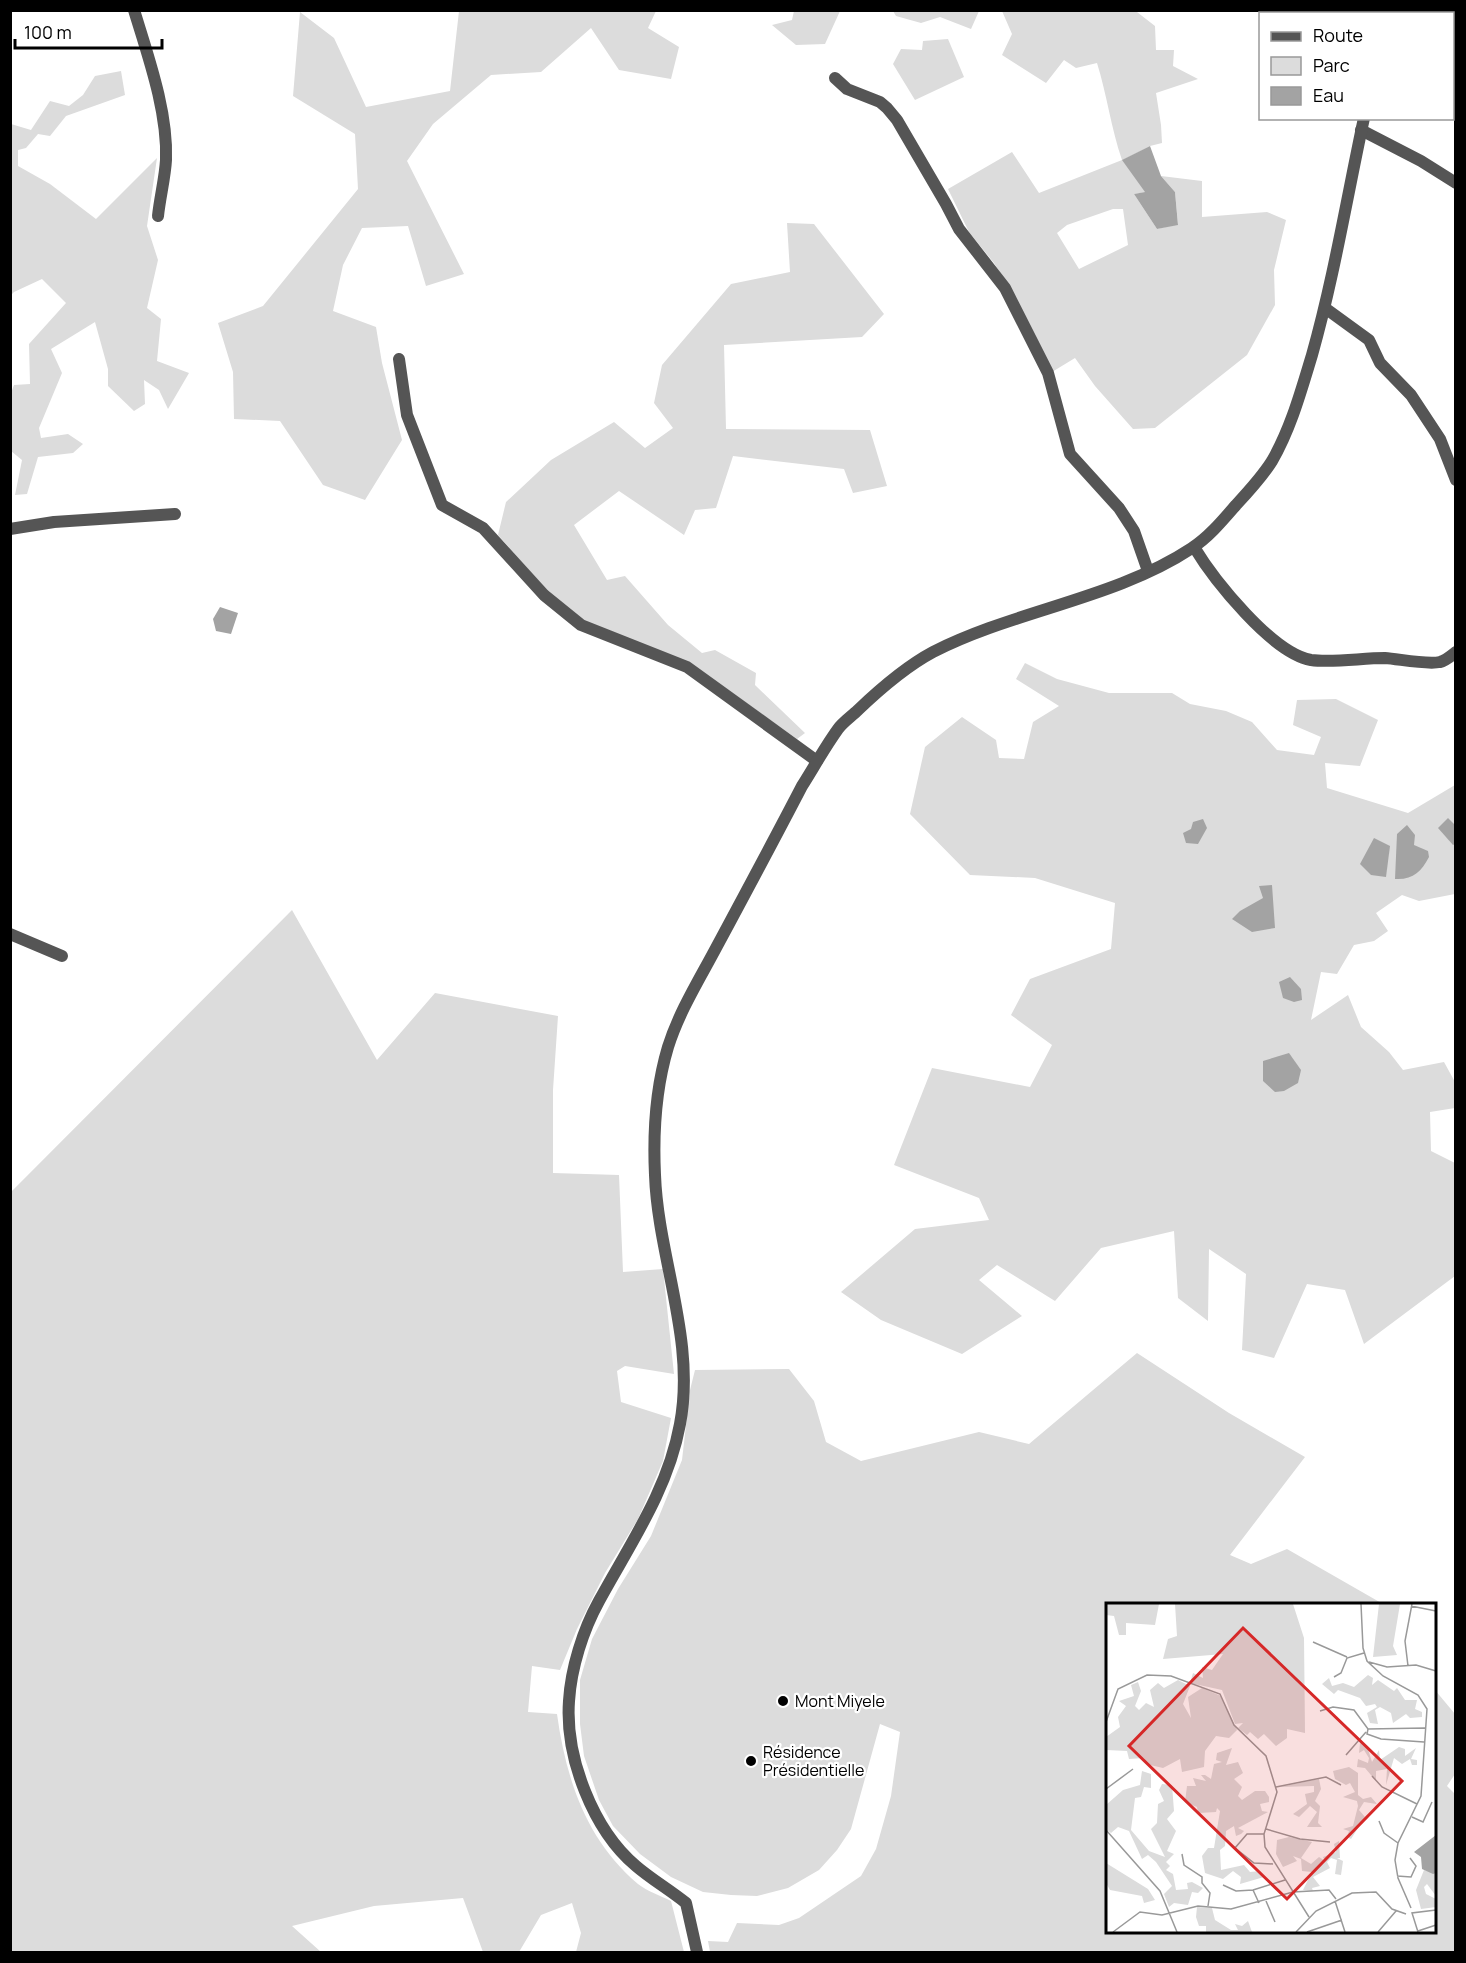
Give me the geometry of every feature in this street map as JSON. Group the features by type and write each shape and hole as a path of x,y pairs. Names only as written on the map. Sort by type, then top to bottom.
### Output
{"street":[{"path":"134,10 157,86 165,142 166,163 158,216"},
{"path":"835,78 847,89 880,102 897,120 952,218 1005,288 1048,373 1070,454 1119,508 1134,531 1148,572"},
{"path":"697,1953 686,1903 636,1866 615,1844 595,1815 579,1775 570,1732 569,1701 575,1667 596,1605 650,1512 681,1423 684,1361 658,1213 655,1175 658,1106 663,1066 679,1018 817,761 840,727 903,670 933,652 976,633 1068,603 1148,572 1194,547 1250,491 1272,461 1298,401 1325,308 1363,124 1455,183"},
{"path":"1325,308 1369,340 1380,363 1411,395 1440,439 1455,480"},
{"path":"399,359 407,415 442,505 483,528 544,594 581,625 687,667 817,761"},
{"path":"10,529 54,522 175,514"},
{"path":"1194,547 1206,568 1246,614 1279,642 1300,656 1313,660 1385,658 1440,662 1455,652"},
{"path":"10,934 62,956"}],"green space":[{"path":"794,10 840,11 825,44 796,45 772,25 792,20"},
{"path":"459,11 656,11 648,28 679,47 671,79 619,70 591,28 541,72 491,75 433,124 407,161 464,274 426,286 408,226 362,228 343,265 333,311 376,327 382,363 402,440 365,500 323,485 280,421 234,419 233,372 218,323 263,306 358,189 355,134 293,96 300,12 334,38 366,107 450,91"},
{"path":"893,11 979,11 971,29 940,17 921,23 896,16"},
{"path":"1002,11 1137,11 1155,26 1156,50 1174,50 1173,66 1198,79 1156,93 1162,143 1150,146 1123,160 1146,192 1134,194 1157,229 1178,224 1175,192 1161,176 1202,181 1202,217 1267,212 1286,220 1274,270 1275,305 1247,355 1155,428 1133,429 1095,386 1075,358 1052,372 1017,299 994,263 969,232 948,189 1012,152 1039,193 1122,160 1097,63 1076,68 1064,60 1046,83 1002,55 1012,34","holes":["1113,209 1123,209 1128,245 1079,269 1057,233 1067,225"]},
{"path":"948,39 964,77 915,100 893,64 901,49 922,50 923,41"},
{"path":"121,71 125,95 66,116 50,136 38,134 26,148 18,150 18,166 50,184 96,219 157,158 147,226 158,260 147,308 161,319 157,361 189,373 168,409 159,390 144,380 145,404 134,411 108,386 108,369 95,322 51,349 62,373 39,428 41,438 68,434 83,444 73,453 38,457 27,494 15,495 22,460 11,451 11,393 14,385 30,384 29,344 66,303 42,279 11,295 11,124 31,130 50,101 69,106 83,95 95,76"},
{"path":"787,223 814,224 884,314 862,337 724,345 726,429 870,430 887,486 853,493 844,469 733,456 716,508 695,510 684,535 619,491 574,525 607,580 625,576 668,625 702,653 715,650 756,673 755,685 805,733 797,739 690,663 585,621 545,588 498,535 506,502 551,460 614,422 645,448 673,428 654,403 662,365 731,284 790,272"},
{"path":"1025,663 1057,679 1109,693 1172,693 1190,704 1226,711 1252,722 1277,750 1314,755 1321,737 1293,725 1297,700 1336,699 1378,720 1360,766 1325,763 1327,788 1408,813 1455,785 1455,894 1419,901 1402,895 1376,913 1388,931 1374,941 1354,945 1337,974 1321,972 1311,1020 1348,995 1361,1027 1389,1052 1403,1070 1444,1062 1455,1082 1455,1108 1430,1112 1431,1151 1455,1163 1455,1276 1364,1344 1345,1290 1307,1284 1274,1358 1242,1350 1246,1274 1209,1249 1208,1321 1178,1298 1174,1231 1101,1248 1055,1301 997,1265 979,1280 1022,1316 962,1354 881,1320 841,1292 915,1229 989,1220 979,1198 894,1165 932,1068 1030,1087 1052,1045 1011,1015 1030,979 1111,949 1115,903 1035,878 970,875 910,814 925,747 962,717 996,740 999,758 1024,759 1033,722 1059,706 1016,679"},
{"path":"292,910 377,1060 435,993 558,1016 553,1090 553,1173 619,1175 623,1272 663,1269 674,1374 625,1366 617,1371 621,1402 671,1418 663,1461 638,1519 605,1573 577,1629 560,1670 532,1666 528,1712 557,1714 573,1785 592,1828 620,1867 638,1884 671,1901 684,1952 576,1952 581,1933 572,1903 541,1915 519,1952 483,1952 463,1898 374,1906 292,1926 321,1952 11,1952 11,1192"},
{"path":"1137,1353 1229,1413 1305,1457 1230,1555 1251,1564 1287,1549 1381,1603 1106,1603 1106,1933 1436,1933 1436,1691 1455,1714 1455,1774 1447,1786 1456,1795 1455,1952 710,1952 708,1941 728,1942 737,1923 779,1925 799,1918 861,1876 876,1849 891,1796 900,1732 880,1724 851,1829 837,1850 819,1870 788,1888 757,1896 703,1892 671,1877 640,1854 613,1826 599,1800 584,1756 580,1724 580,1680 592,1639 618,1589 651,1536 682,1460 690,1390 695,1370 789,1369 814,1401 826,1442 861,1461 979,1432 1029,1444"}],"water":[{"path":"1150,146 1161,176 1175,192 1178,225 1157,229 1134,194 1145,192 1122,160"},
{"path":"220,607 238,613 231,634 216,631 213,619"},
{"path":"1448,818 1455,825 1455,844 1453,845 1438,828"},
{"path":"1203,819 1207,828 1198,844 1186,843 1183,833 1191,829 1193,822"},
{"path":"1407,825 1415,835 1414,845 1428,851 1429,857 1416,874 1407,878 1395,879 1397,834"},
{"path":"1374,838 1390,846 1386,877 1371,875 1360,864"},
{"path":"1272,885 1275,928 1252,932 1232,919 1240,911 1263,898 1259,886"},
{"path":"1290,977 1301,989 1302,1000 1294,1002 1283,998 1279,982"},
{"path":"1289,1053 1301,1070 1298,1083 1284,1091 1275,1092 1263,1081 1263,1061"}],"place":[{"name":"Mont Miyele","path":"783,1701"},
{"name":"Résidence Présidentielle","path":"751,1761"}]}
